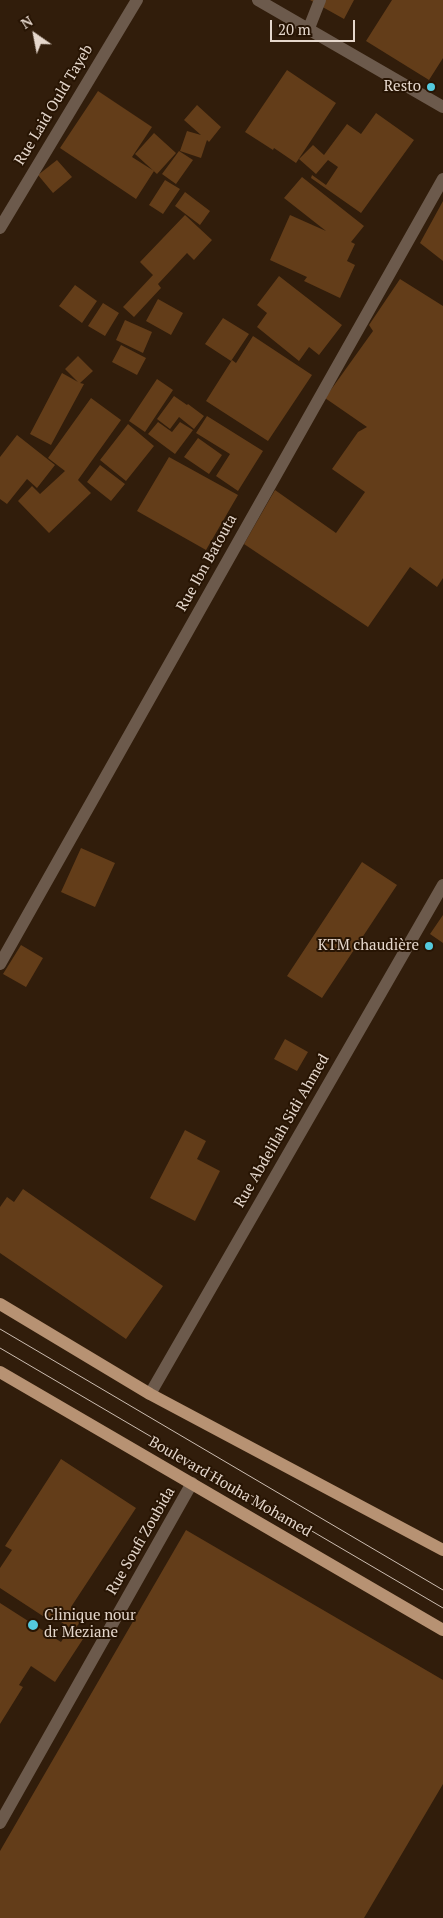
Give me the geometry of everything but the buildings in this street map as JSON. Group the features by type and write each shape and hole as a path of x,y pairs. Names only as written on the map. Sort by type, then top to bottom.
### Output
{"main road":[{"path":"0,1304 150,1394 442,1547"},
{"name":"Boulevard Houha Mohamed","path":"0,1372 443,1630"}],"street":[{"name":"Rue Laid Ould Tayeb","path":"0,228 137,0"},
{"path":"258,0 443,107"},
{"path":"309,28 320,0"},
{"name":"Rue Ibn Batouta","path":"0,964 443,179"},
{"name":"Rue Abdelilah Sidi Ahmed","path":"150,1394 443,885"},
{"name":"Rue Soufi Zoubida","path":"0,1823 192,1484"}],"tram line":[{"path":"0,1329 443,1590"},
{"path":"0,1348 443,1608"}],"place":[{"name":"Resto","path":"431,87"},
{"name":"KTM chaudière","path":"429,946"},
{"name":"Clinique nour dr Meziane","path":"33,1625"}]}
